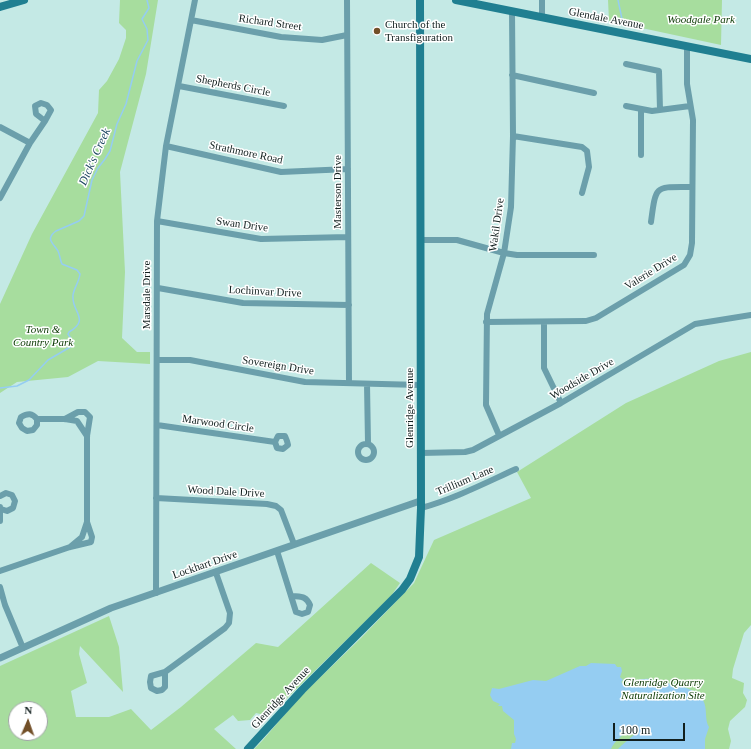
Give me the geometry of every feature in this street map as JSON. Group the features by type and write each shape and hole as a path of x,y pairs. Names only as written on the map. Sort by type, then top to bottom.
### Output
{"main road":[{"path":"0,8 24,0"},
{"name":"Glenridge Avenue","path":"248,749 302,690 402,590 410,578 419,557 421,453 420,0"},
{"name":"Glendale Avenue","path":"456,0 482,3 512,12 751,59"}],"street":[{"name":"Marsdale Drive","path":"156,593 157,221 166,146 179,86 194,0"},
{"name":"Masterson Drive","path":"347,0 349,384"},
{"path":"542,0 542,18"},
{"name":"Wakil Drive","path":"499,435 486,405 486,322 504,253 511,207 513,136 512,12"},
{"name":"Richard Street","path":"191,20 281,37 322,40 347,35"},
{"name":"Valerie Drive","path":"486,322 586,321 596,318 684,264 690,255 692,243 693,120 687,84 687,46"},
{"path":"626,64 659,72 660,110"},
{"path":"512,75 594,93"},
{"name":"Shepherds Circle","path":"179,86 284,106"},
{"path":"626,106 641,109 660,110 690,106"},
{"path":"641,109 641,155"},
{"path":"0,198 30,143 45,121"},
{"path":"0,127 30,143"},
{"path":"513,136 582,147 587,151 589,167 582,193"},
{"name":"Strathmore Road","path":"166,146 282,172 348,169"},
{"path":"651,222 654,200 657,191 664,187 692,187"},
{"name":"Swan Drive","path":"157,221 261,239 348,237"},
{"path":"420,240 458,240 504,253 517,255 594,255"},
{"name":"Lochinvar Drive","path":"158,288 243,303 349,304"},
{"name":"Woodside Drive","path":"421,453 465,452 472,450 561,403 695,324 751,315"},
{"path":"544,322 544,368 561,403"},
{"name":"Sovereign Drive","path":"157,360 190,360 305,382 420,385"},
{"path":"367,384 368,443"},
{"path":"0,571 70,547 91,542 92,537 87,522 87,436 90,417 88,413 78,412 65,419"},
{"path":"37,419 65,419 77,421 87,436"},
{"name":"Marwood Circle","path":"157,425 275,442"},
{"name":"Trillium Lane","path":"420,505 435,504 516,469"},
{"path":"0,496 6,493 12,495 16,501 13,508 7,511 0,508 0,521"},
{"name":"Wood Dale Drive","path":"156,498 267,504 276,506 280,510 294,544"},
{"name":"Lockhart Drive","path":"0,658 111,608 216,573 294,544 420,505"},
{"path":"70,547 82,537 87,522"},
{"path":"277,551 292,596"},
{"path":"165,672 225,628 229,623 230,613 216,573"},
{"path":"0,587 5,605 23,648"}],"green space":[{"name":"Town & Country Park","path":"120,0 158,0 146,74 120,172 125,272 122,338 137,352 150,352 150,364 98,361 68,377 17,382 0,393 0,304 32,234 98,113 99,90 107,81 119,59 126,38 126,30 119,23"},
{"name":"Woodgale Park","path":"608,0 722,0 721,45 609,21"},
{"name":"Glenridge Quarry Naturalization Site","path":"751,352 751,625 744,633 733,669 732,678 744,683 743,693 747,700 745,707 730,721 728,729 731,741 729,749 254,749 299,698 361,638 414,583 434,540 531,498 517,472 626,403 719,361"},
{"path":"371,563 400,583 391,596 269,716 256,713 250,720 238,721 233,715 214,729 236,749 0,749 0,666 109,616 119,647 123,692 80,646 79,654 87,683 71,691 76,717 109,717 131,709 151,730 181,707 256,643 278,647"}],"water":[{"path":"591,663 615,664 617,667 621,667 622,671 620,677 623,680 621,682 625,685 640,680 650,679 683,687 695,692 703,700 709,727 705,739 705,749 618,749 634,735 634,731 629,728 625,730 611,749 511,749 512,743 515,743 516,739 514,734 514,720 503,711 502,706 498,706 500,704 493,701 490,695 492,688 499,689 533,680 546,681 580,666 586,666"}],"waterway":[{"name":"Dick's Creek","path":"0,388 17,386 29,380 48,360 72,346 73,342 68,334 79,323 73,301 73,295 80,274 77,270 62,264 58,251 50,239 56,231 79,221 84,216 92,180 98,168 110,151 117,124 126,104 137,61 148,40 147,29 142,19 149,8 147,0"},
{"path":"618,0 622,19"}],"place":[{"name":"Church of the Transfiguration","path":"377,31"}]}
